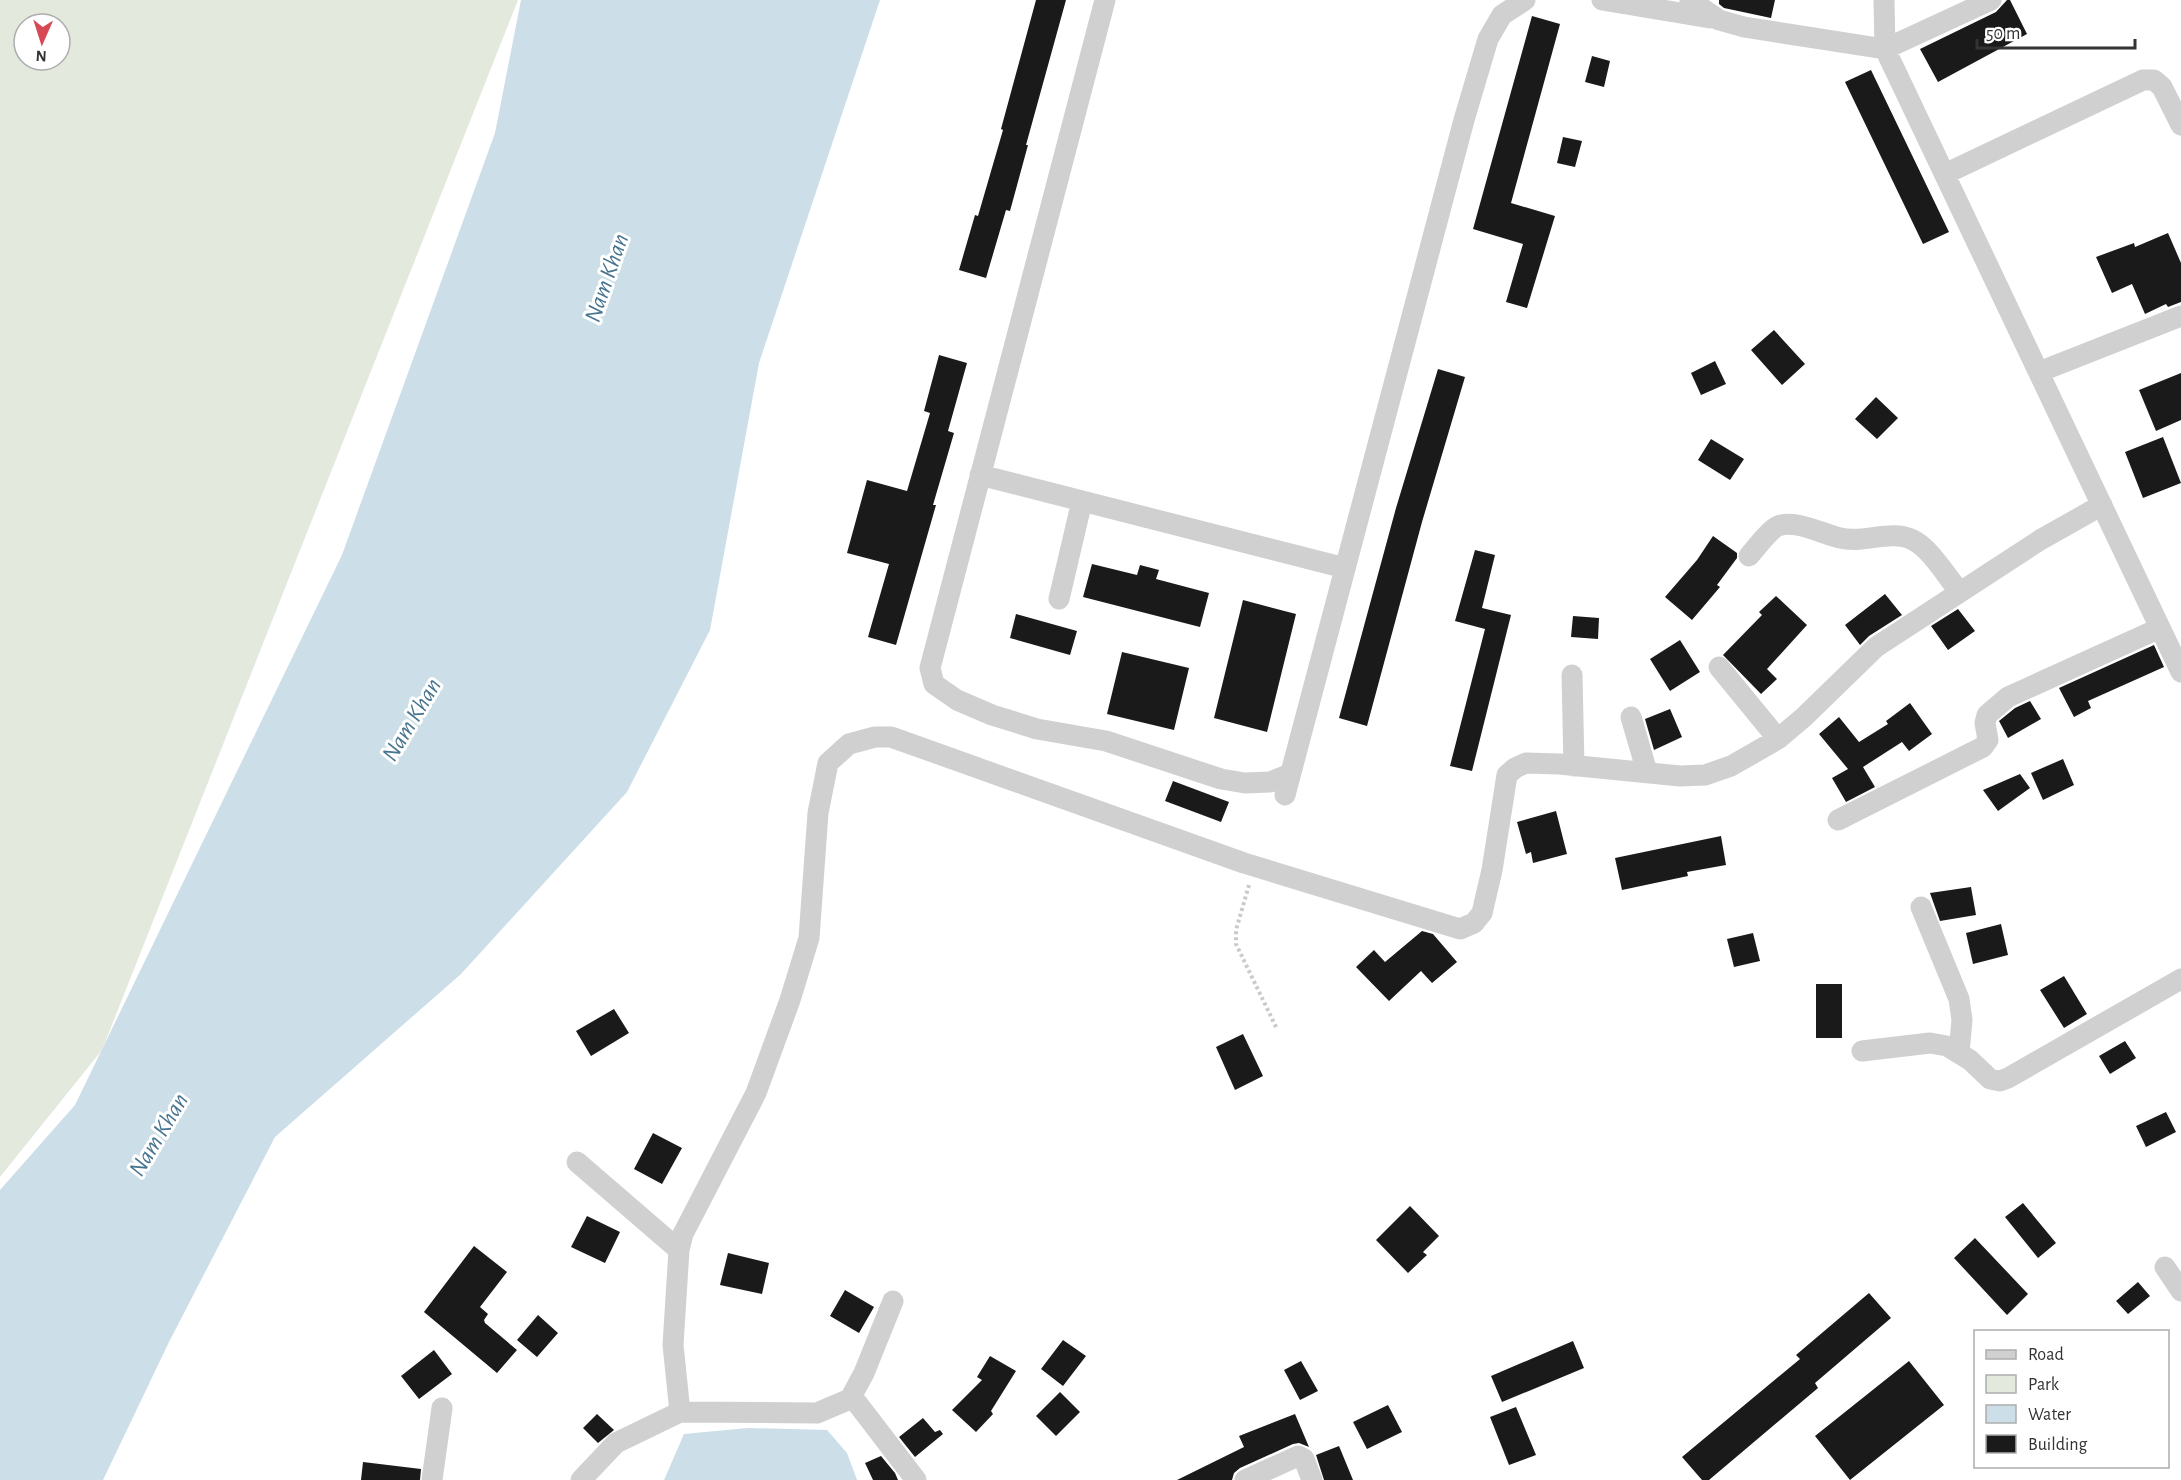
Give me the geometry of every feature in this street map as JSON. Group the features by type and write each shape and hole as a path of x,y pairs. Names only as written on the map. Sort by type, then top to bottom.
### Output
{"street":[{"path":"1105,0 930,668 934,684 957,700 992,715 1037,729 1106,741 1221,779 1245,783 1270,782 1290,774"},
{"path":"1284,795 1464,120 1488,39 1502,15 1525,0"},
{"path":"1602,0 1719,20 1744,27 1885,49 1991,0"},
{"path":"1690,0 1719,20"},
{"path":"1884,0 1885,49 2181,672"},
{"path":"1945,174 2143,80 2154,80 2162,87 2181,125"},
{"path":"2039,372 2181,316"},
{"path":"980,475 1345,568"},
{"path":"1059,600 1082,501"},
{"path":"680,1412 673,1345 679,1250 683,1234 756,1093 790,1000 808,938 818,813 828,763 849,744 875,736 891,737 1254,867 1460,929 1474,923 1482,913 1492,870 1507,775 1515,768 1526,763 1680,776 1705,775 1731,766 1778,739 1876,647 2040,540 2102,505"},
{"path":"1749,556 1776,526 1788,524 1853,540 1900,536 1914,540 1927,551 1959,591"},
{"path":"1838,820 1983,747 1988,740 1986,715 2008,698 2160,628"},
{"path":"1719,667 1778,739"},
{"path":"1572,675 1574,766"},
{"path":"1631,717 1647,772"},
{"path":"1921,907 1959,999 1962,1020 1959,1053"},
{"path":"1862,1051 1930,1043 1947,1046 1990,1079 2000,1081 2181,979"},
{"path":"577,1162 679,1250"},
{"path":"2165,1267 2181,1291"},
{"path":"581,1480 616,1443 680,1412 817,1413 850,1399 864,1373 892,1301"},
{"path":"850,1399 858,1403 916,1480"},
{"path":"432,1480 442,1408"},
{"path":"1245,1480 1298,1456 1304,1459 1312,1480"}],"path":[{"path":"1254,867 1236,930 1236,945 1277,1029"}],"green space":[{"path":"0,0 518,0 102,1050 0,1177"}],"water":[{"name":"Nam Khan","path":"521,0 880,0 759,363 710,630 627,792 461,974 275,1137 169,1342 103,1480 0,1480 0,1190 75,1105 342,555 495,133"},
{"path":"748,1428 827,1430 847,1453 857,1480 664,1480 684,1434"}],"building":[{"path":"1036,0 1066,0 1010,211 1006,210 986,278 959,270 975,215 978,216 1003,130 1001,129"},
{"path":"1719,0 1775,0 1771,18 1724,8 1719,4"},
{"path":"2007,0 2010,0 2027,34 1938,82 1920,49 1996,12"},
{"path":"1532,16 1560,24 1511,203 1555,216 1527,308 1506,302 1523,244 1473,229"},
{"path":"1592,56 1610,61 1604,87 1585,82"},
{"path":"1871,70 1949,232 1923,244 1845,82"},
{"path":"1563,137 1582,141 1575,167 1557,163"},
{"path":"2168,233 2181,263 2181,302 2168,307 2166,304 2145,314 2132,284 2112,293 2096,257 2134,243 2135,247"},
{"path":"1774,330 1805,364 1782,385 1751,350"},
{"path":"939,355 967,363 948,431 954,433 933,505 936,505 896,645 868,637 889,564 847,553 867,480 907,491 930,413 924,411"},
{"path":"1715,361 1726,384 1701,395 1691,373"},
{"path":"1438,369 1465,377 1422,522 1367,726 1339,718 1396,508"},
{"path":"2181,373 2181,420 2156,431 2139,390"},
{"path":"1876,397 1898,418 1877,439 1855,419"},
{"path":"2163,437 2181,483 2143,498 2125,452"},
{"path":"1711,439 1744,459 1730,480 1698,460"},
{"path":"1713,536 1737,553 1737,558 1717,585 1720,587 1692,620 1665,597 1697,560"},
{"path":"1475,550 1495,555 1482,608 1511,615 1472,771 1450,766 1485,629 1455,621"},
{"path":"1092,564 1137,575 1140,565 1159,570 1156,579 1209,593 1200,627 1083,597"},
{"path":"1885,594 1902,615 1869,636 1860,645 1845,625"},
{"path":"1776,596 1807,625 1767,669 1777,679 1761,694 1723,655 1762,615 1759,612"},
{"path":"1243,600 1296,614 1267,732 1214,718"},
{"path":"1958,609 1975,631 1948,650 1931,626"},
{"path":"1016,614 1077,631 1070,655 1010,638"},
{"path":"1573,616 1599,618 1598,639 1571,637"},
{"path":"1680,640 1700,672 1670,691 1650,659"},
{"path":"2154,645 2164,667 2088,701 2091,708 2074,717 2059,688"},
{"path":"1122,652 1189,668 1174,730 1107,714"},
{"path":"2030,701 2041,719 2008,738 1999,721 2015,708"},
{"path":"1910,703 1932,734 1909,751 1902,742 1863,767 1875,787 1846,802 1832,778 1848,769 1819,734 1839,717 1859,742 1888,724 1886,721"},
{"path":"1670,709 1682,737 1654,750 1645,719"},
{"path":"2063,759 2074,785 2043,800 2031,773"},
{"path":"2020,774 2030,788 1998,811 1983,790"},
{"path":"1173,781 1229,802 1221,822 1165,801"},
{"path":"1556,811 1567,854 1533,863 1531,852 1526,854 1517,822"},
{"path":"1721,836 1726,865 1687,872 1688,876 1622,890 1615,858"},
{"path":"1971,887 1976,915 1940,921 1930,893"},
{"path":"2001,924 2008,955 1973,964 1966,933"},
{"path":"1422,931 1433,934 1457,962 1432,983 1421,971 1389,1001 1356,967 1374,950 1385,962"},
{"path":"1753,933 1760,961 1734,967 1727,939"},
{"path":"2064,976 2087,1014 2064,1028 2040,990"},
{"path":"1816,984 1842,984 1842,1038 1816,1038"},
{"path":"614,1009 629,1033 591,1056 576,1031"},
{"path":"1243,1034 1263,1076 1235,1090 1216,1047"},
{"path":"2125,1041 2136,1058 2110,1074 2099,1056"},
{"path":"2166,1112 2176,1132 2146,1147 2136,1126"},
{"path":"653,1133 682,1148 662,1184 634,1169"},
{"path":"2023,1203 2056,1243 2038,1258 2005,1217"},
{"path":"1410,1206 1439,1236 1423,1252 1427,1255 1408,1273 1376,1240"},
{"path":"587,1216 620,1232 605,1263 571,1247"},
{"path":"1975,1238 2028,1294 2007,1315 1954,1258"},
{"path":"474,1246 507,1272 480,1307 488,1314 484,1320 485,1323 517,1350 497,1373 424,1312"},
{"path":"728,1253 769,1263 762,1294 720,1285"},
{"path":"2138,1282 2150,1296 2128,1314 2116,1301"},
{"path":"845,1290 874,1307 859,1333 830,1316"},
{"path":"1869,1293 1891,1318 1815,1383 1818,1388 1709,1480 1702,1480 1682,1457 1800,1359 1796,1355"},
{"path":"538,1315 558,1333 537,1357 517,1340"},
{"path":"1063,1340 1086,1356 1063,1386 1041,1369"},
{"path":"1573,1341 1584,1368 1502,1402 1491,1376"},
{"path":"434,1350 452,1374 419,1399 401,1376"},
{"path":"990,1356 1016,1371 991,1411 993,1414 976,1432 952,1410 982,1380 977,1377"},
{"path":"1301,1361 1318,1391 1300,1400 1284,1370"},
{"path":"1909,1361 1944,1405 1850,1480 1815,1436"},
{"path":"1060,1392 1080,1412 1056,1436 1036,1416"},
{"path":"1388,1405 1402,1432 1367,1449 1353,1422"},
{"path":"1516,1407 1536,1455 1509,1465 1490,1417"},
{"path":"597,1414 614,1430 598,1443 583,1428"},
{"path":"1295,1414 1309,1447 1299,1443 1293,1444 1240,1468 1234,1473 1232,1480 1177,1480 1244,1447 1239,1436"},
{"path":"923,1418 935,1432 940,1430 943,1434 915,1457 899,1437"},
{"path":"1339,1446 1353,1480 1324,1480 1316,1455"},
{"path":"881,1456 898,1480 873,1480 865,1463"},
{"path":"363,1462 421,1469 420,1480 361,1480"}]}
